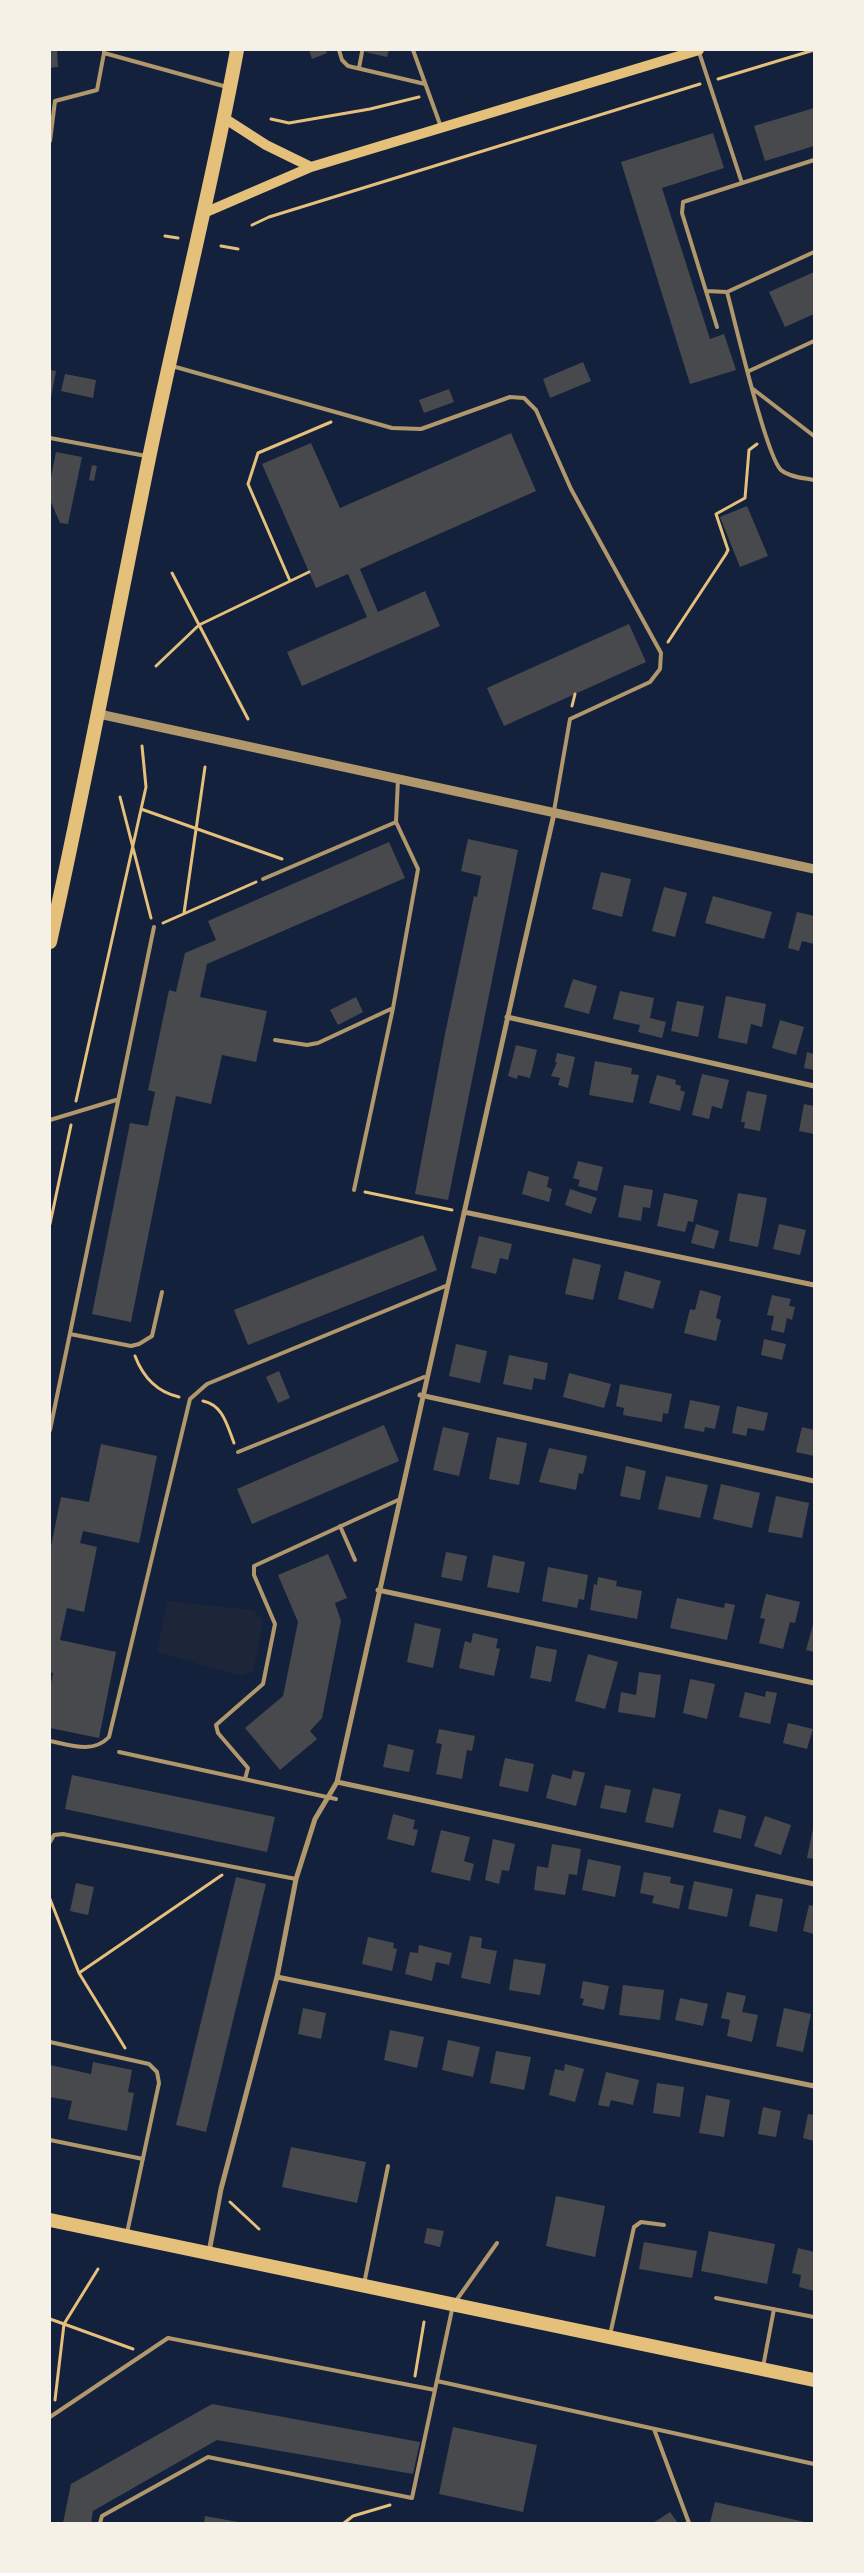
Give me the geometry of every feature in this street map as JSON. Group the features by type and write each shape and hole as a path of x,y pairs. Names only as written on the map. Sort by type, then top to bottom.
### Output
{"highway":[{"path":"50,942 99,714 149,456 204,213 237,50"},
{"path":"50,2220 814,2380"}],"main road":[{"path":"204,213 311,167 699,50"},
{"path":"224,118 266,145 311,167"}],"street":[{"path":"99,714 814,869"},
{"path":"209,2252 221,2190 277,1977 296,1879 314,1819 338,1782 424,1377 448,1285 554,814"},
{"path":"507,1017 814,1086"},
{"path":"464,1212 814,1285"},
{"path":"420,1395 814,1481"},
{"path":"378,1590 814,1683"},
{"path":"338,1782 814,1884"},
{"path":"277,1977 814,2086"}],"lane":[{"path":"339,50 342,60 348,66 425,84"},
{"path":"413,50 441,127"},
{"path":"699,50 742,183"},
{"path":"50,141 52,100 97,90 104,51 230,88"},
{"path":"359,68 362,52"},
{"path":"717,327 682,213 683,202 814,160"},
{"path":"706,290 727,292 814,252"},
{"path":"727,292 766,438 776,463 781,470 814,480"},
{"path":"749,371 814,341"},
{"path":"169,366 213,376 392,428 421,429 510,397 524,398 536,410 571,489 661,653 660,669 650,682 570,719 554,814"},
{"path":"753,388 814,436"},
{"path":"50,438 149,456"},
{"path":"354,1190 393,1008 418,869 396,822 398,779"},
{"path":"263,879 396,822"},
{"path":"50,1430 116,1100 154,927"},
{"path":"275,1040 306,1045 318,1043 393,1008"},
{"path":"50,1120 116,1100"},
{"path":"50,1741 92,1747 102,1744 109,1737 190,1399 207,1384 448,1285"},
{"path":"70,1334 131,1346 139,1344 152,1336 162,1292"},
{"path":"238,1452 424,1377"},
{"path":"245,1779 248,1768 218,1733 216,1724 263,1684 275,1624 253,1570 257,1564 398,1500"},
{"path":"340,1526 355,1560"},
{"path":"119,1752 336,1799"},
{"path":"50,1842 54,1835 63,1834 296,1879"},
{"path":"50,2042 149,2064 157,2072 159,2083 127,2236"},
{"path":"50,2140 143,2159"},
{"path":"363,2286 388,2166"},
{"path":"610,2337 634,2227 641,2222 664,2225"},
{"path":"100,2523 102,2516 208,2457 412,2498 453,2305 497,2244"},
{"path":"716,2298 814,2317"},
{"path":"763,2369 774,2309"},
{"path":"51,2416 168,2338 435,2390"},
{"path":"437,2381 814,2464"},
{"path":"654,2429 689,2523"}],"path":[{"path":"252,225 269,217 814,50"},
{"path":"271,119 289,123 370,109 429,95"},
{"path":"165,236 178,238"},
{"path":"221,246 238,249"},
{"path":"290,581 248,484 258,453 345,415"},
{"path":"661,653 728,550 716,514 745,498 749,450 766,438"},
{"path":"156,666 198,624 309,572"},
{"path":"172,573 248,719"},
{"path":"50,1224 146,787 142,746"},
{"path":"184,914 205,767"},
{"path":"120,797 154,927 263,879"},
{"path":"141,809 297,864"},
{"path":"374,1194 454,1211"},
{"path":"79,1973 235,1867"},
{"path":"50,1899 79,1973 132,2061"},
{"path":"221,2190 235,2209 259,2229"},
{"path":"51,2416 64,2324 98,2269"},
{"path":"50,2319 146,2353"},
{"path":"414,2386 424,2322"},
{"path":"344,2523 353,2516 412,2498"}],"shaded area":[{"path":"167,1601 253,1610 263,1621 253,1672 240,1676 157,1652"}],"building":[{"path":"50,50 57,50 58,67 50,68"},
{"path":"309,50 326,50 327,53 312,59"},
{"path":"357,50 389,50 387,57"},
{"path":"814,108 814,146 765,161 754,126"},
{"path":"713,133 724,168 662,188 710,339 724,334 736,370 690,384 621,162"},
{"path":"814,272 814,314 785,327 769,292"},
{"path":"583,362 591,381 550,398 543,379"},
{"path":"50,370 56,371 51,397 50,397"},
{"path":"65,374 96,380 93,398 61,391"},
{"path":"449,389 454,402 424,413 419,400"},
{"path":"511,433 536,491 360,569 378,612 425,591 440,626 302,686 287,652 367,617 348,574 316,588 262,464 311,443 340,508"},
{"path":"56,452 82,457 68,524 60,523 50,500 50,482"},
{"path":"92,465 97,466 94,481 89,480"},
{"path":"747,506 768,556 740,567 720,517"},
{"path":"629,624 646,662 504,726 487,688"},
{"path":"468,839 518,850 448,1200 415,1194 445,1034 474,896 477,897 481,876 461,871"},
{"path":"389,842 405,878 207,964 200,997 267,1011 256,1062 222,1055 211,1104 176,1096 131,1322 92,1314 130,1123 148,1126 155,1092 148,1090 169,990 176,992 185,953 216,940 208,921"},
{"path":"601,872 631,879 622,917 592,909"},
{"path":"664,887 687,893 675,937 652,931"},
{"path":"713,896 772,912 764,939 705,923"},
{"path":"797,912 814,916 814,944 802,941 799,951 788,948"},
{"path":"573,979 597,986 589,1014 564,1007"},
{"path":"620,991 654,998 650,1018 666,1022 662,1038 638,1032 640,1025 613,1019"},
{"path":"726,996 766,1004 762,1027 751,1024 747,1044 718,1038"},
{"path":"356,997 363,1012 338,1025 330,1010"},
{"path":"677,1001 704,1006 698,1037 671,1031"},
{"path":"780,1020 804,1027 796,1055 772,1048"},
{"path":"516,1045 537,1050 530,1078 518,1075 517,1079 508,1076"},
{"path":"807,1052 814,1054 814,1070 804,1068"},
{"path":"557,1053 575,1057 568,1088 558,1085 560,1078 551,1076 557,1062 555,1062"},
{"path":"595,1061 632,1068 631,1074 639,1075 633,1103 589,1095"},
{"path":"702,1074 729,1080 722,1109 712,1106 709,1119 692,1115"},
{"path":"657,1075 676,1080 675,1084 681,1086 680,1090 685,1092 680,1111 649,1103"},
{"path":"747,1091 767,1095 760,1131 744,1128 745,1122 741,1122"},
{"path":"804,1104 814,1106 814,1134 799,1131"},
{"path":"578,1161 603,1167 597,1191 578,1186 580,1180 573,1178"},
{"path":"528,1171 549,1177 547,1187 552,1189 549,1202 522,1194"},
{"path":"624,1185 653,1190 650,1208 643,1207 641,1221 618,1217"},
{"path":"570,1189 597,1198 591,1214 565,1205"},
{"path":"664,1193 698,1200 693,1222 688,1221 685,1232 657,1226"},
{"path":"738,1193 767,1198 758,1247 729,1241"},
{"path":"696,1224 719,1231 714,1249 691,1243"},
{"path":"779,1224 806,1230 800,1255 773,1249"},
{"path":"423,1235 437,1270 248,1345 234,1310"},
{"path":"479,1236 512,1244 508,1260 500,1258 496,1274 471,1268"},
{"path":"573,1258 601,1265 593,1300 565,1294"},
{"path":"625,1271 661,1281 653,1309 618,1299"},
{"path":"700,1290 721,1296 716,1318 721,1320 716,1341 684,1333 690,1309 695,1310"},
{"path":"772,1295 791,1299 789,1306 795,1307 792,1320 787,1318 784,1333 771,1330 774,1316 767,1315"},
{"path":"764,1339 786,1344 782,1360 761,1355"},
{"path":"456,1344 487,1351 480,1383 449,1376"},
{"path":"509,1355 548,1363 545,1380 534,1378 532,1390 503,1384"},
{"path":"279,1371 290,1398 278,1403 266,1377"},
{"path":"569,1373 611,1384 604,1408 563,1397"},
{"path":"620,1384 672,1394 668,1414 663,1413 662,1422 623,1415 624,1408 616,1406"},
{"path":"690,1400 720,1406 715,1429 705,1427 704,1432 684,1428"},
{"path":"737,1406 768,1413 764,1431 748,1428 746,1436 732,1433"},
{"path":"384,1425 399,1461 252,1524 237,1489"},
{"path":"443,1427 469,1433 459,1476 433,1470"},
{"path":"802,1427 814,1430 814,1456 796,1452"},
{"path":"497,1437 527,1443 519,1485 489,1479"},
{"path":"101,1444 157,1456 139,1543 83,1531 80,1543 97,1547 84,1612 67,1608 60,1640 116,1652 99,1738 50,1728 50,1688 53,1673 50,1672 50,1551 61,1497 89,1502"},
{"path":"549,1448 587,1456 583,1474 579,1473 576,1490 539,1482"},
{"path":"626,1466 646,1471 640,1500 620,1496"},
{"path":"666,1476 708,1485 700,1518 658,1509"},
{"path":"721,1484 760,1493 752,1528 713,1519"},
{"path":"776,1496 809,1503 802,1538 768,1532"},
{"path":"446,1552 467,1556 462,1581 441,1577"},
{"path":"328,1554 347,1598 335,1603 341,1621 322,1718 310,1731 317,1739 280,1770 245,1728 283,1696 298,1622 278,1575"},
{"path":"493,1555 525,1562 519,1593 487,1587"},
{"path":"548,1567 588,1575 584,1600 579,1599 577,1608 542,1601"},
{"path":"598,1577 617,1581 616,1586 642,1591 637,1619 590,1610 594,1584 597,1585"},
{"path":"766,1594 800,1602 795,1623 790,1622 783,1649 759,1643 765,1619 760,1618"},
{"path":"677,1598 724,1608 725,1603 735,1605 727,1640 670,1628"},
{"path":"814,1621 814,1652 806,1650"},
{"path":"415,1623 441,1629 433,1668 407,1662"},
{"path":"473,1633 498,1639 496,1648 500,1649 494,1676 459,1668 465,1641 471,1643"},
{"path":"536,1646 557,1650 551,1682 530,1678"},
{"path":"588,1654 618,1662 605,1709 575,1701"},
{"path":"639,1672 661,1675 655,1718 618,1712 621,1692 636,1695"},
{"path":"690,1679 715,1684 707,1719 683,1713"},
{"path":"766,1691 777,1693 770,1724 739,1717 745,1692 765,1697"},
{"path":"788,1723 813,1729 807,1749 783,1743"},
{"path":"439,1729 475,1736 472,1751 467,1750 462,1779 436,1774 442,1744 436,1743"},
{"path":"388,1744 414,1750 409,1772 383,1767"},
{"path":"505,1758 534,1764 528,1792 499,1786"},
{"path":"573,1770 585,1773 576,1806 546,1798 552,1774 571,1779"},
{"path":"72,1775 275,1817 267,1852 65,1809"},
{"path":"605,1785 631,1790 626,1813 600,1808"},
{"path":"653,1788 681,1794 673,1828 645,1822"},
{"path":"719,1809 746,1816 741,1839 713,1832"},
{"path":"393,1814 415,1820 413,1829 418,1830 414,1846 387,1839"},
{"path":"765,1816 791,1825 781,1855 754,1846"},
{"path":"814,1829 814,1859 807,1858"},
{"path":"441,1830 470,1837 464,1861 474,1864 470,1881 431,1872"},
{"path":"493,1839 515,1844 509,1871 502,1870 499,1884 485,1880"},
{"path":"552,1844 581,1849 577,1875 569,1874 565,1895 534,1890 537,1866 548,1868"},
{"path":"588,1859 621,1866 615,1897 582,1890"},
{"path":"644,1872 671,1877 670,1883 684,1886 679,1909 652,1903 654,1896 640,1893"},
{"path":"236,1877 266,1884 206,2132 176,2125"},
{"path":"694,1881 733,1889 727,1917 688,1909"},
{"path":"76,1883 94,1887 88,1915 70,1911"},
{"path":"756,1894 783,1899 777,1932 749,1926"},
{"path":"809,1905 814,1906 814,1934 803,1931"},
{"path":"470,1936 482,1938 481,1948 497,1951 490,1984 461,1978"},
{"path":"368,1937 394,1943 393,1948 397,1949 392,1971 362,1964"},
{"path":"419,1945 452,1953 449,1965 436,1962 432,1981 405,1974 410,1952 418,1953"},
{"path":"514,1959 546,1964 540,1995 509,1990"},
{"path":"583,1981 609,1986 604,2010 582,2005 584,1999 580,1998"},
{"path":"623,1985 664,1990 660,2020 619,2015"},
{"path":"727,1992 746,1996 742,2012 758,2015 752,2042 727,2036 730,2020 721,2018"},
{"path":"680,1998 708,2004 703,2026 675,2020"},
{"path":"303,2008 326,2013 321,2039 298,2034"},
{"path":"784,2008 811,2014 803,2052 776,2046"},
{"path":"390,2030 424,2037 417,2068 384,2060"},
{"path":"448,2040 480,2047 473,2077 442,2070"},
{"path":"496,2051 531,2057 524,2090 490,2083"},
{"path":"93,2062 132,2070 128,2092 134,2093 127,2131 68,2119 72,2101 50,2097 50,2065 91,2074"},
{"path":"565,2064 584,2069 575,2102 549,2095 555,2069 564,2071"},
{"path":"606,2072 639,2080 633,2105 611,2100 609,2107 598,2105"},
{"path":"657,2083 684,2087 680,2117 653,2113"},
{"path":"706,2095 730,2100 724,2137 699,2133"},
{"path":"763,2107 781,2111 776,2137 758,2134"},
{"path":"808,2114 814,2115 814,2141 803,2138"},
{"path":"291,2147 366,2162 357,2203 282,2187"},
{"path":"556,2196 605,2206 595,2257 546,2246"},
{"path":"427,2228 444,2231 440,2247 424,2243"},
{"path":"709,2231 775,2244 767,2284 701,2271"},
{"path":"644,2242 697,2251 692,2278 639,2269"},
{"path":"798,2248 814,2252 814,2291 799,2287 801,2275 792,2273"},
{"path":"212,2404 420,2442 413,2474 217,2440 93,2511 91,2523 63,2523 71,2484"},
{"path":"453,2427 537,2445 523,2512 439,2494"},
{"path":"715,2502 805,2522 805,2523 710,2523"},
{"path":"670,2512 678,2523 653,2523"},
{"path":"205,2516 238,2522 238,2523 204,2523"}]}
